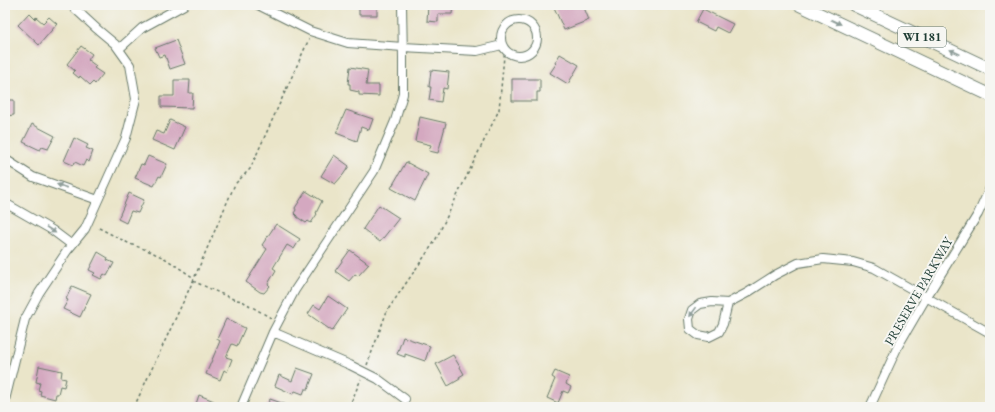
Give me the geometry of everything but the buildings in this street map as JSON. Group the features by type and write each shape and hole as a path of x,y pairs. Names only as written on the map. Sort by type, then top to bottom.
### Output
{"main road":[{"name":"WI 181","path":"800,5 990,95"},
{"name":"WI 181","path":"854,5 990,69"}],"street":[{"path":"5,400 25,319 39,293 67,251 85,230 126,138 136,99 130,65 119,49 71,5"},
{"path":"119,49 142,28 184,5"},
{"path":"258,5 312,32 348,43 403,48 477,51 504,48 515,56 521,56 531,52 535,47 537,36 532,25 527,21 521,20 515,20 509,23 502,32 501,38 504,48"},
{"path":"241,407 274,332 295,290 374,171 395,121 403,94 402,5"},
{"path":"5,159 33,177 98,200"},
{"name":"PRESERVE PARKWAY","path":"870,407 898,346 978,214 990,188"},
{"path":"5,203 52,230 72,245"},
{"path":"728,303 723,324 719,332 709,337 698,335 690,329 688,319 692,310 700,304 712,302 728,303 798,263 823,259 853,262 874,268 990,333"},
{"path":"274,332 378,379 405,399"}],"path":[{"path":"134,407 193,281 235,184 250,169 312,32"},
{"path":"349,407 387,311 435,242 499,110 504,48"},
{"path":"99,228 130,244 166,259 194,278"},
{"path":"193,281 233,299 242,301 279,322"}]}
